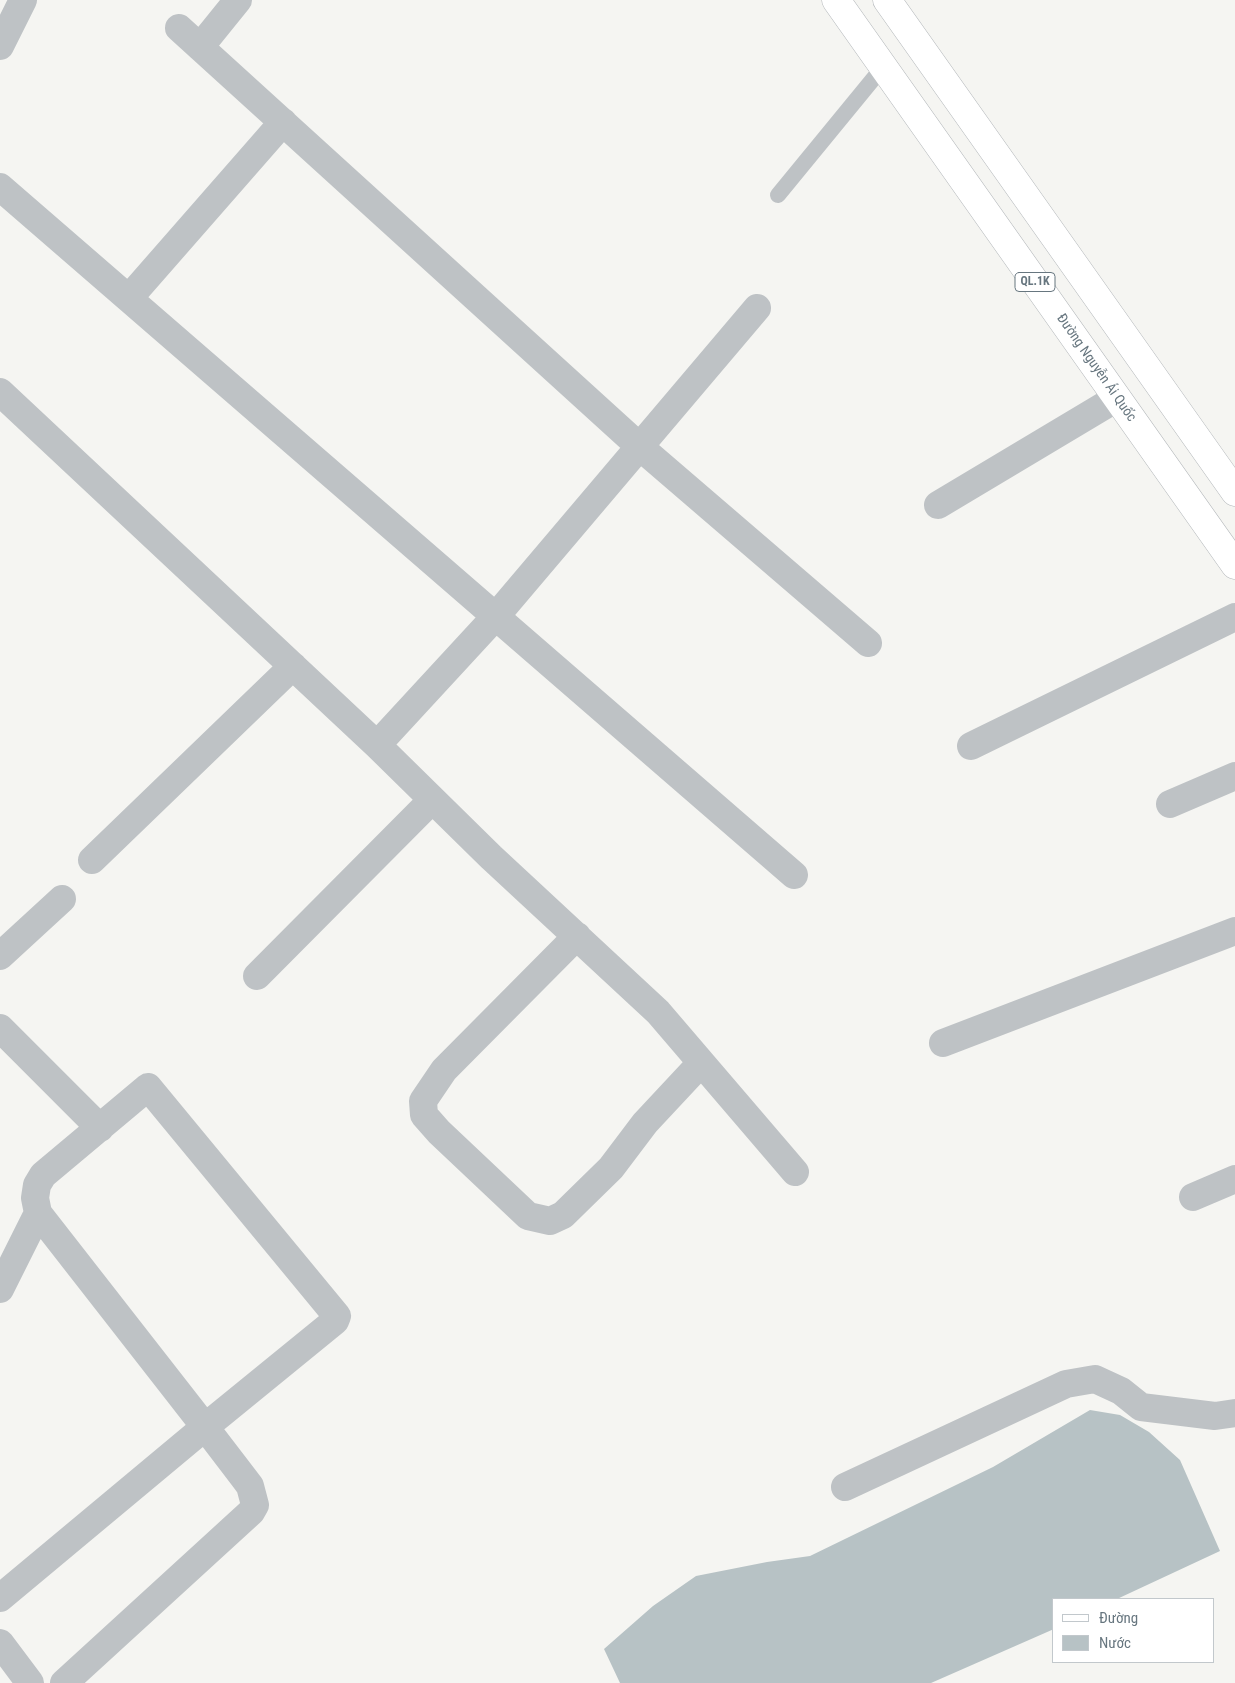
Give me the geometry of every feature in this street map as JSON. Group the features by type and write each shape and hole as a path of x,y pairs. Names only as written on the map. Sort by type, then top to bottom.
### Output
{"main road":[{"name":"Đường Nguyễn Ái Quốc","path":"836,0 1117,398 1231,550"},
{"name":"QL.1K","path":"887,0 1235,492"}],"street":[{"path":"0,46 24,0"},
{"path":"200,47 238,0"},
{"path":"179,28 640,447 868,643"},
{"path":"129,298 283,122"},
{"path":"0,187 794,875"},
{"path":"377,745 496,616 757,308"},
{"path":"0,392 377,745 432,800 658,1012 795,1172"},
{"path":"938,506 1117,398"},
{"path":"972,746 1235,617"},
{"path":"92,860 293,666"},
{"path":"1170,804 1235,776"},
{"path":"257,976 432,800"},
{"path":"0,956 62,898"},
{"path":"943,1043 1235,931"},
{"path":"577,936 444,1070 423,1101 424,1115 439,1132 528,1216 550,1221 563,1215 611,1168 645,1123 701,1064"},
{"path":"0,1028 100,1128"},
{"path":"0,1598 205,1427 336,1321 337,1316 148,1087 43,1175 37,1185 35,1198 38,1213 205,1427 250,1486 255,1505 251,1512 64,1683"},
{"path":"1193,1197 1235,1179"},
{"path":"0,1288 38,1213"},
{"path":"845,1486 1066,1384 1095,1379 1121,1391 1141,1407 1214,1416 1235,1413"},
{"path":"0,1643 30,1683"}],"lane":[{"path":"778,195 883,67"}],"water":[{"path":"1090,1410 1120,1415 1149,1432 1180,1460 1220,1551 1119,1598 1052,1598 1052,1630 931,1683 620,1683 604,1649 653,1606 696,1576 767,1562 810,1556 993,1467"}]}
